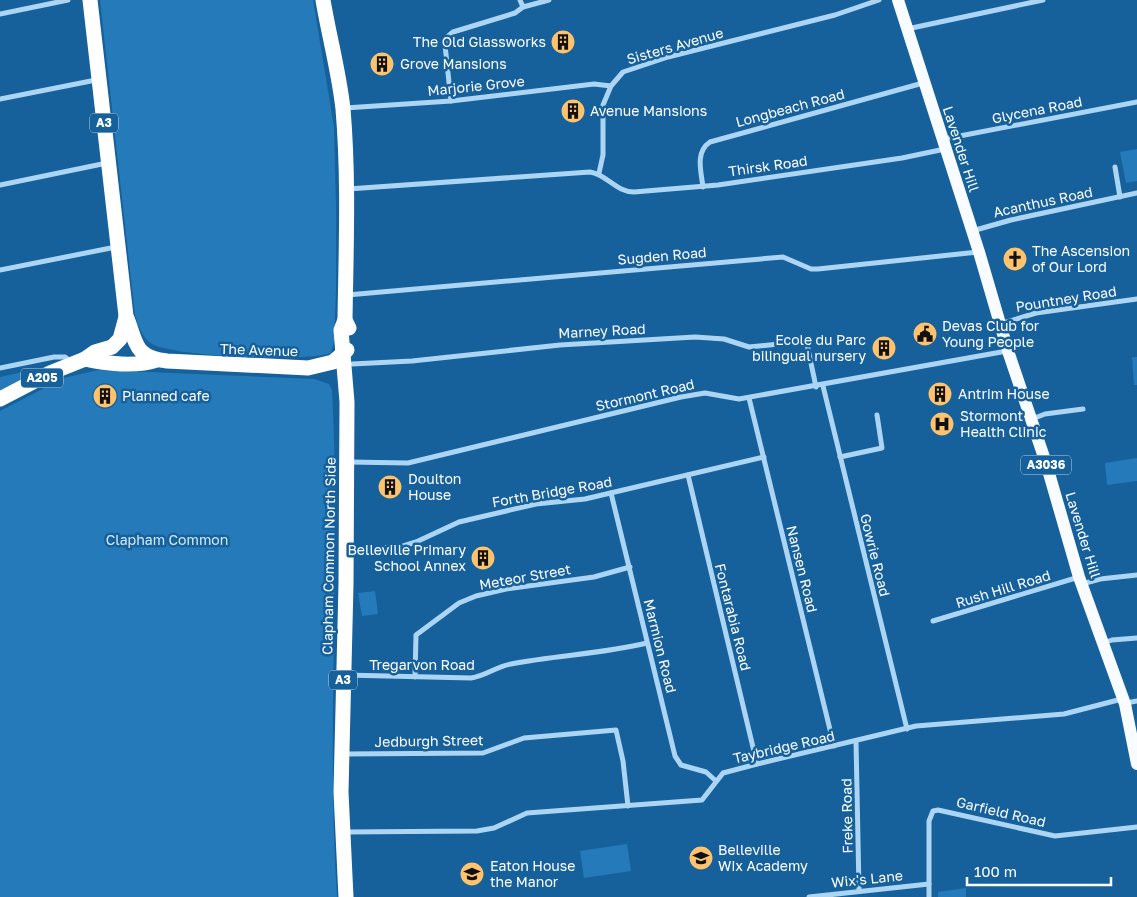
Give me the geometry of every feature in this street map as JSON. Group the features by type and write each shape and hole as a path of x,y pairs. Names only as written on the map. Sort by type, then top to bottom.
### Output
{"highway":[{"name":"A3","path":"90,0 126,316 136,345 157,360"},
{"path":"328,5 342,108 345,189 345,320 350,331 348,354"},
{"name":"A205","path":"0,399 95,352 116,344 120,339 126,316"},
{"name":"The Avenue","path":"79,361 148,363 157,360 308,368 333,362 348,354"},
{"name":"Clapham Common North Side","path":"346,897 342,832 342,754 348,354"},
{"path":"308,368 332,375 336,378 340,389 347,396"}],"main road":[{"name":"Lavender Hill","path":"898,0 979,252 999,324 1031,419 1081,581 1103,643 1128,701 1137,764"}],"street":[{"path":"0,14 68,0"},
{"path":"520,0 523,7"},
{"path":"451,102 445,45 447,37 452,32 549,0"},
{"name":"Sisters Avenue","path":"599,173 603,155 603,105 617,77 631,68 835,15 879,0"},
{"path":"906,29 1043,0"},
{"path":"0,99 99,79"},
{"name":"Longbeach Road","path":"703,186 700,155 702,149 710,142 924,83"},
{"name":"Marjorie Grove","path":"342,108 451,102 594,84 611,86"},
{"name":"Glycena Road","path":"944,144 1137,102"},
{"name":"Thirsk Road","path":"599,173 625,192 703,186 882,161 944,144"},
{"path":"0,185 109,162"},
{"path":"1115,167 1120,197"},
{"path":"345,189 569,172 599,173"},
{"name":"Acanthus Road","path":"972,231 1003,222 1137,193"},
{"path":"0,270 119,246"},
{"name":"Sugden Road","path":"345,295 381,294 631,269 783,257 811,269 818,269 979,252"},
{"name":"Pountney Road","path":"999,324 1036,313 1137,299"},
{"name":"Marney Road","path":"348,354 412,361 560,344 695,338 724,339 749,346 798,342 807,344 816,387"},
{"name":"Stormont Road","path":"347,462 408,463 696,394 719,395 734,399 749,398 1008,351"},
{"path":"0,368 54,357 65,357 79,361"},
{"name":"Gowrie Road","path":"823,386 907,728"},
{"name":"Nansen Road","path":"749,398 834,746"},
{"path":"1031,419 1045,414 1083,409"},
{"path":"840,457 882,448 877,415"},
{"name":"Forth Bridge Road","path":"346,551 404,546 459,522 536,504 575,502 764,457"},
{"name":"Fontarabia Road","path":"688,475 757,764"},
{"name":"Marmion Road","path":"611,493 676,759 681,765 706,772 716,781"},
{"name":"Meteor Street","path":"415,677 416,635 460,603 492,592 594,576 630,567"},
{"name":"Rush Hill Road","path":"933,622 1039,591 1081,581 1137,575"},
{"path":"1103,643 1112,640 1137,638"},
{"name":"Tregarvon Road","path":"343,675 477,677 509,664 608,652 647,643"},
{"name":"Taybridge Road","path":"342,832 477,831 494,828 527,813 702,800 723,773 907,728 1064,714 1128,701"},
{"name":"Jedburgh Street","path":"342,754 483,753 524,738 616,730 623,761 628,806"},
{"name":"Freke Road","path":"856,741 859,890"},
{"name":"Garfield Road","path":"928,884 929,821 933,811 938,810 1055,836 1137,828"},
{"path":"928,884 929,897"},
{"name":"Wix's Lane","path":"809,897 837,895 859,890 928,884"}],"green space":[{"path":"100,0 313,0 334,127 336,290 334,341 331,353 317,356 269,358 212,355 186,352 152,344 143,335 135,315"},
{"path":"1137,149 1137,181 1126,183 1120,152"},
{"path":"1132,357 1137,357 1137,385 1134,385"},
{"path":"36,369 36,372 0,390 0,377"},
{"name":"Clapham Common","path":"98,370 314,379 329,384 332,390 335,517 333,770 337,897 0,897 0,411 64,378"},
{"path":"1137,458 1137,481 1107,485 1105,463"},
{"path":"375,591 378,614 362,616 358,593"},
{"path":"627,844 631,871 584,878 580,851"},
{"path":"966,888 966,897 938,897 938,892"}],"place":[{"name":"The Old Glassworks","path":"563,42"},
{"name":"Grove Mansions","path":"382,64"},
{"name":"Avenue Mansions","path":"573,111"},
{"name":"The Ascension of Our Lord","path":"1015,259"},
{"name":"Devas Club for Young People","path":"925,334"},
{"name":"Ecole du Parc bilingual nursery","path":"884,348"},
{"name":"Antrim House","path":"940,394"},
{"name":"Planned cafe","path":"105,396"},
{"name":"Stormont Health Clinic","path":"942,424"},
{"name":"Doulton House","path":"390,487"},
{"name":"Belleville Primary School Annex","path":"483,558"},
{"name":"Belleville Wix Academy","path":"701,858"},
{"name":"Eaton House the Manor","path":"472,874"}]}
